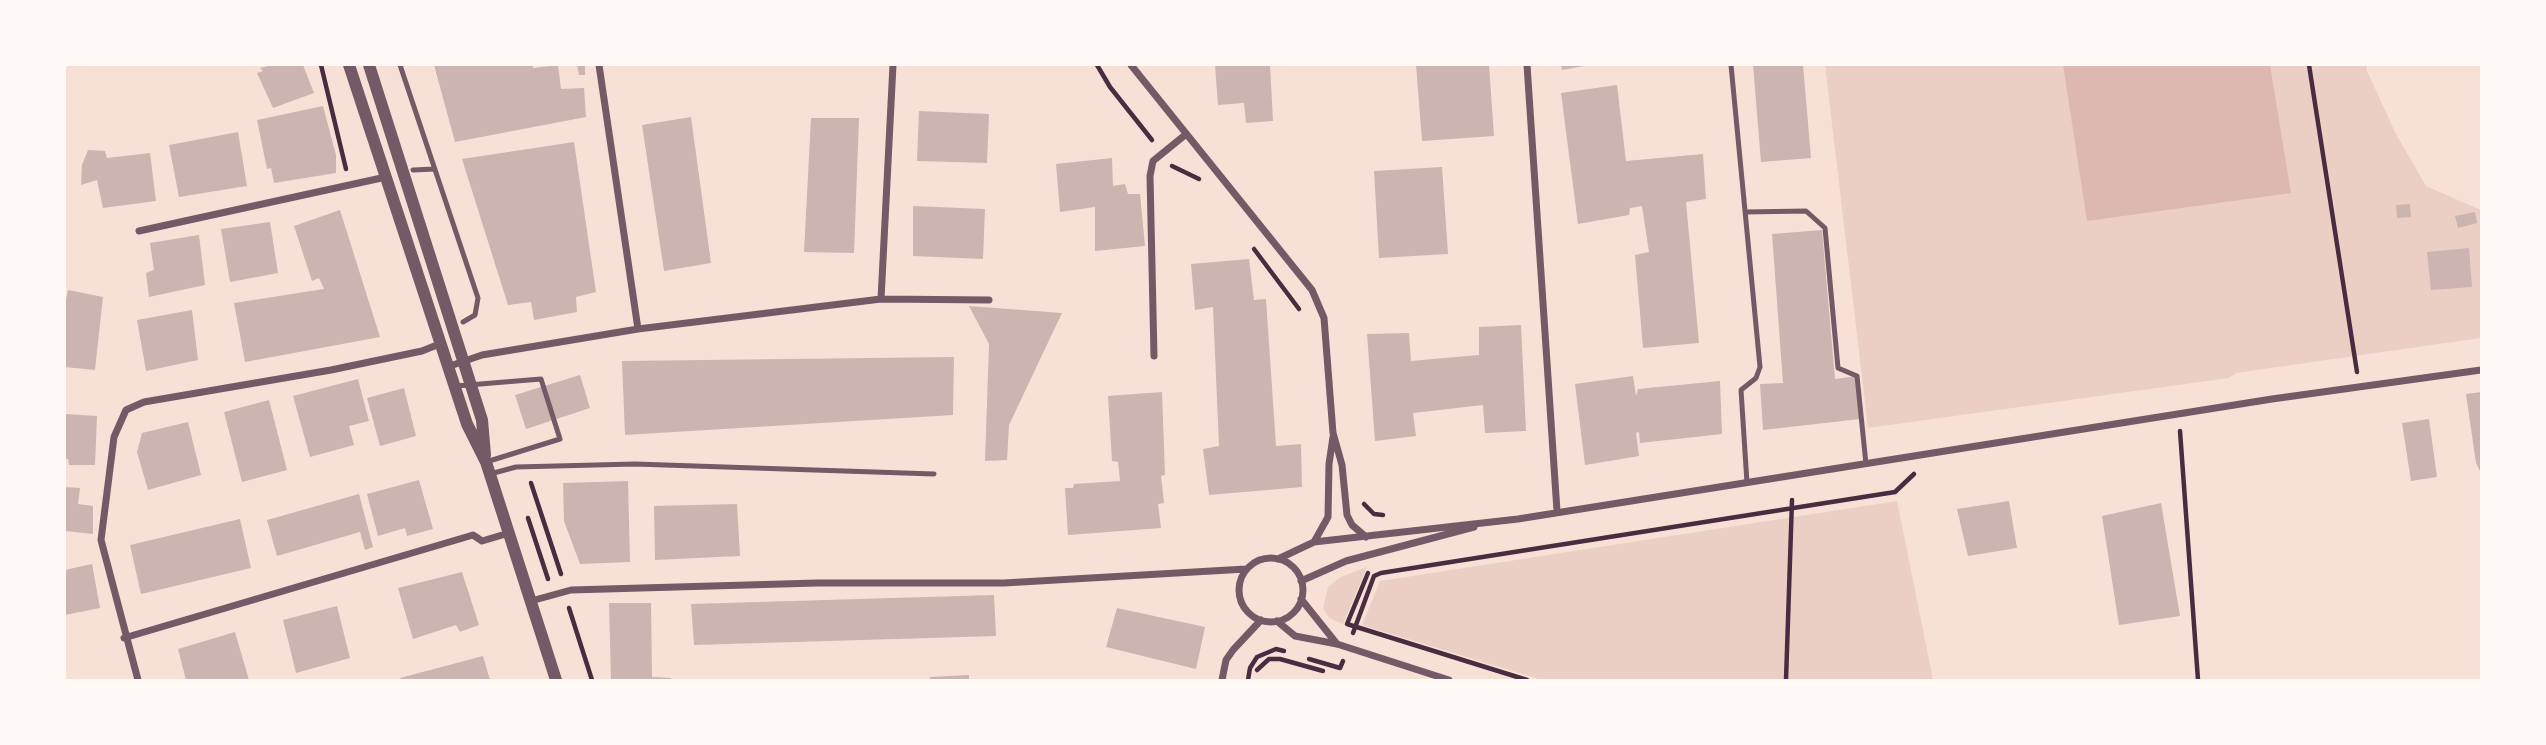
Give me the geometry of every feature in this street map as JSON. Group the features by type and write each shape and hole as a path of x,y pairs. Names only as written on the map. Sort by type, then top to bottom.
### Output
{"street":[{"path":"351,65 355,85 429,302 467,424 488,468 556,680"},
{"path":"369,65 408,171 458,324 464,361 482,420 488,468"},
{"path":"598,65 638,329"},
{"path":"881,299 893,65"},
{"path":"1131,65 1312,290 1325,328 1333,433 1342,465 1347,515 1352,525 1366,537"},
{"path":"1527,65 1557,511"},
{"path":"1154,356 1150,176 1153,161 1185,135"},
{"path":"139,231 408,171"},
{"path":"450,366 464,361 638,329 881,299 989,300"},
{"path":"429,302 436,309 443,326 458,324"},
{"path":"138,680 124,638 101,533 114,436 126,410 144,402 331,370 422,351 442,342"},
{"path":"1278,559 1314,542 1502,520 1866,465 2272,398 2481,370"},
{"path":"1314,542 1328,517 1329,464 1333,433"},
{"path":"1301,581 1346,561 1502,520"},
{"path":"124,638 473,535 482,541 509,533"},
{"path":"531,601 571,590 817,583 1004,583 1246,569 1264,558 1278,559 1291,565 1301,581 1301,600 1290,615 1277,621 1261,620 1251,614 1240,596 1240,582 1246,569"},
{"path":"1301,600 1337,644"},
{"path":"1222,680 1226,660 1261,620"},
{"path":"1277,621 1295,636 1337,644 1449,680"}],"lane":[{"path":"400,65 478,298 475,315 458,324"},
{"path":"1731,65 1760,367 1756,378 1741,390 1747,483"},
{"path":"408,171 435,169"},
{"path":"1745,212 1806,211 1825,228 1838,368 1857,376 1866,465"},
{"path":"456,386 541,379 560,439 488,468"},
{"path":"488,468 635,464 934,474"}],"path":[{"path":"321,65 346,171"},
{"path":"1097,65 1110,87 1144,130"},
{"path":"2309,65 2356,367"},
{"path":"1174,168 1190,173 1206,188"},
{"path":"1247,241 1304,316"},
{"path":"2166,433 2193,428"},
{"path":"2180,430 2198,680"},
{"path":"1356,627 1374,576 1381,573 1895,492 1911,475 1925,473"},
{"path":"1886,485 1887,493"},
{"path":"1358,494 1374,514 1390,516"},
{"path":"1786,680 1792,500"},
{"path":"1370,567 1347,624 1527,680"},
{"path":"569,605 592,680"},
{"path":"1248,680 1250,668 1265,651 1276,649 1289,652"},
{"path":"1301,656 1340,668"},
{"path":"1257,670 1269,659 1280,659 1323,671"}],"shaded area":[{"path":"1825,65 2367,65 2367,71 2396,134 2426,186 2481,210 2481,338 2236,373 2229,378 1868,428"},
{"path":"2063,65 2270,65 2291,193 2087,221"},
{"path":"1897,501 1933,680 1542,680 1362,625 1380,581"},
{"path":"1367,567 1343,624 1329,618 1323,608 1328,587 1341,577"}],"building":[{"path":"272,65 303,65 314,93 273,108 257,73 263,71 260,68"},
{"path":"434,65 533,65 533,68 558,65 561,89 584,88 586,117 455,142"},
{"path":"577,65 585,65 585,75 579,75"},
{"path":"1215,65 1270,65 1273,121 1246,123 1244,103 1218,105"},
{"path":"1416,65 1489,65 1494,136 1422,141"},
{"path":"1561,65 1584,65 1584,66 1562,70"},
{"path":"1753,65 1803,65 1811,158 1761,162"},
{"path":"1617,85 1626,161 1703,154 1706,199 1686,202 1699,343 1643,348 1635,255 1649,252 1642,206 1630,208 1629,215 1578,224 1561,93"},
{"path":"323,106 336,155 336,173 274,183 271,168 267,169 257,120"},
{"path":"919,111 989,114 987,163 917,161"},
{"path":"691,117 711,263 664,271 642,125"},
{"path":"811,118 859,118 854,253 804,252"},
{"path":"238,132 247,186 179,197 169,145"},
{"path":"574,142 596,292 576,297 577,312 534,320 531,302 508,305 462,159"},
{"path":"88,150 105,151 107,158 150,153 156,201 103,208 97,180 81,185 82,165"},
{"path":"1112,158 1113,186 1125,184 1128,194 1140,194 1145,246 1095,251 1095,207 1060,212 1056,164"},
{"path":"1442,167 1448,254 1379,258 1374,171"},
{"path":"2410,204 2411,217 2397,218 2396,205"},
{"path":"913,206 985,209 983,259 913,256"},
{"path":"340,210 380,337 245,362 234,303 324,289 319,278 312,281 294,226"},
{"path":"2475,212 2477,223 2458,228 2455,216"},
{"path":"270,222 278,273 230,282 221,229"},
{"path":"1822,230 1835,379 1857,376 1860,419 1763,430 1760,384 1783,383 1772,234"},
{"path":"199,235 205,285 149,297 146,273 154,270 150,243"},
{"path":"2469,248 2472,287 2431,290 2427,252"},
{"path":"1249,259 1254,300 1266,299 1276,446 1301,444 1302,487 1209,495 1203,449 1219,446 1213,307 1195,310 1191,264"},
{"path":"68,290 103,297 95,370 65,367 65,304"},
{"path":"969,306 1062,313 1009,425 1007,460 985,461 989,344"},
{"path":"192,310 198,360 146,371 137,320"},
{"path":"1521,325 1526,431 1485,433 1483,405 1413,413 1416,436 1375,441 1367,334 1409,333 1411,361 1479,355 1479,327"},
{"path":"954,357 953,415 625,435 622,361"},
{"path":"580,375 590,408 526,429 515,395"},
{"path":"1633,376 1636,396 1638,389 1720,381 1722,434 1640,443 1639,432 1636,433 1639,456 1585,465 1575,384"},
{"path":"358,379 369,421 349,426 354,445 310,457 293,396"},
{"path":"404,388 416,436 380,446 367,398"},
{"path":"1162,392 1165,475 1161,476 1164,503 1158,504 1161,528 1068,535 1065,488 1073,488 1074,484 1120,481 1118,462 1112,461 1108,396"},
{"path":"2481,392 2481,473 2476,463 2466,394"},
{"path":"269,400 287,470 242,482 224,412"},
{"path":"65,414 97,416 95,465 69,465 68,459 65,459"},
{"path":"2429,419 2437,477 2411,481 2402,423"},
{"path":"188,422 201,475 148,490 137,452 142,433"},
{"path":"419,480 433,529 407,536 405,528 378,536 367,494"},
{"path":"628,481 630,562 580,564 564,521 563,483"},
{"path":"65,487 80,488 78,504 93,506 93,534 65,531"},
{"path":"359,494 373,547 365,550 360,532 277,556 267,520"},
{"path":"2009,501 2017,548 1968,556 1957,509"},
{"path":"2161,503 2180,616 2119,625 2102,516"},
{"path":"737,504 740,556 655,560 654,506"},
{"path":"240,519 251,568 141,594 130,545"},
{"path":"92,564 100,608 65,615 65,570"},
{"path":"462,572 479,625 460,632 456,625 413,639 398,588"},
{"path":"994,595 996,636 694,645 691,604"},
{"path":"609,603 651,603 652,677 671,680 611,680"},
{"path":"337,606 350,658 296,673 283,620"},
{"path":"1117,608 1205,627 1196,669 1106,647"},
{"path":"235,632 249,680 186,680 178,649"},
{"path":"483,656 490,680 400,678"},
{"path":"969,675 969,680 930,680 930,677"}]}
